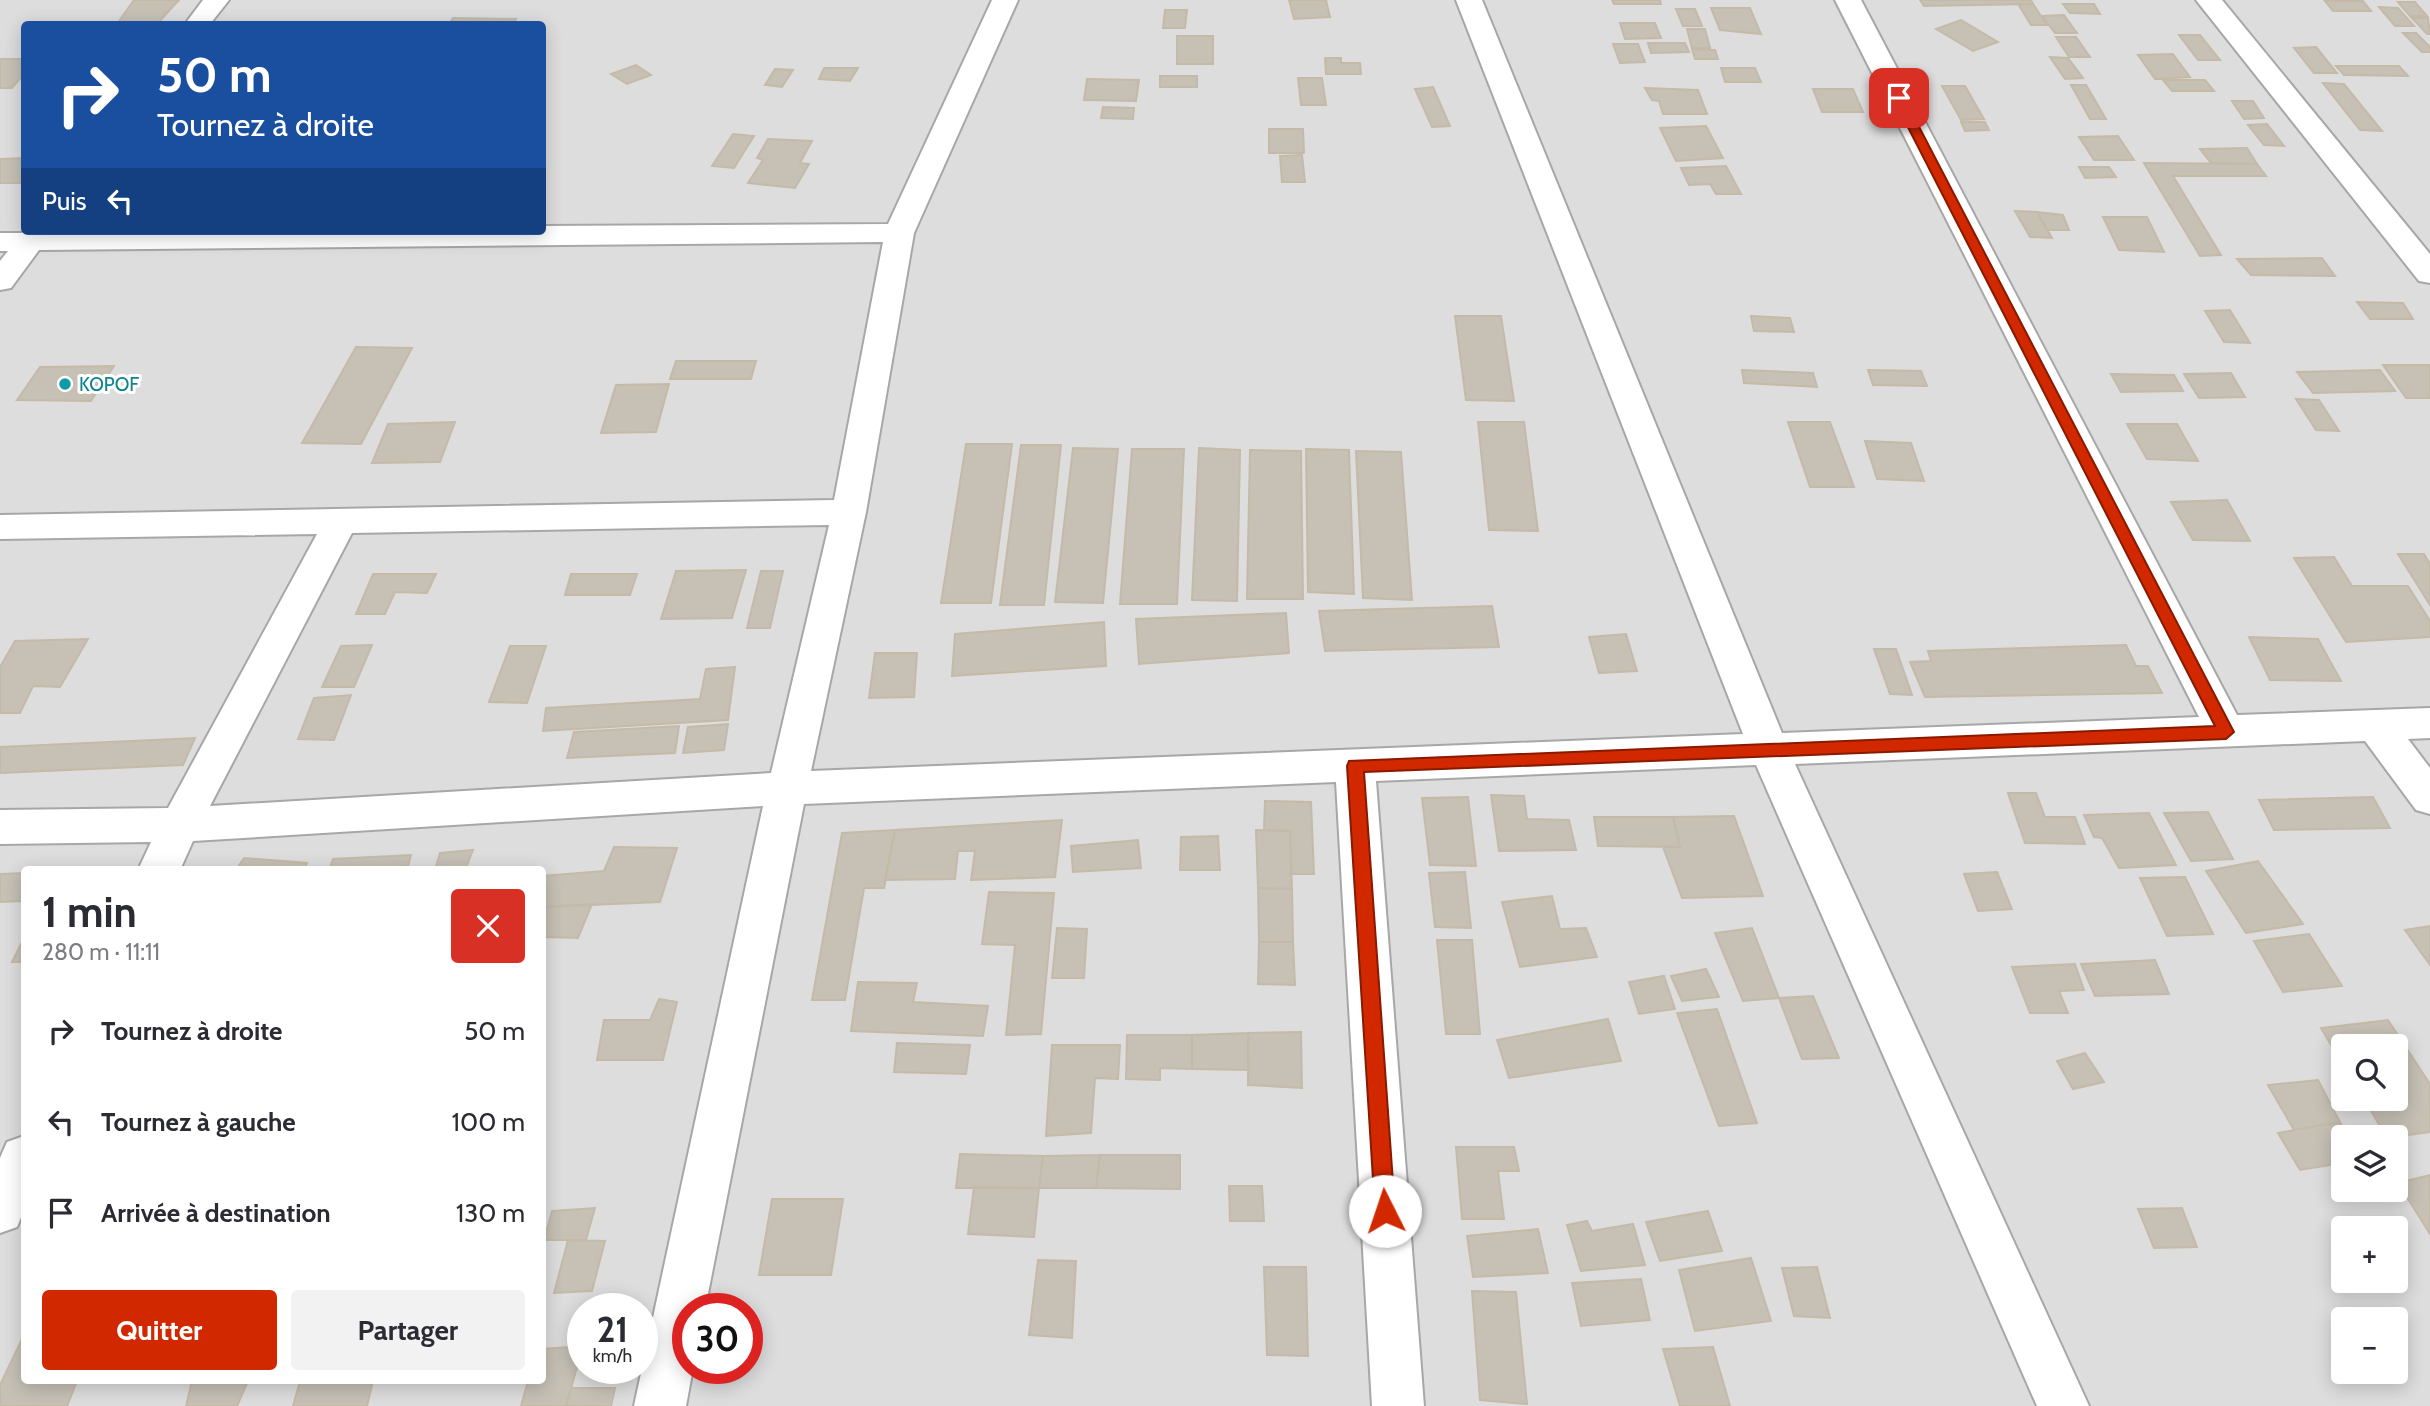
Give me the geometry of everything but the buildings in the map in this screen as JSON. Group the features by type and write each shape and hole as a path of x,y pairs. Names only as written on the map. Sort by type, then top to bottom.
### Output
{"street":[{"path":"199,21 216,0"},
{"path":"660,1406 787,788 849,512 899,233 1005,0"},
{"path":"1469,0 1769,750 2063,1406"},
{"path":"1848,0 2226,732"},
{"path":"2210,0 2430,274"},
{"path":"546,235 899,233"},
{"path":"0,242 35,236 504,235"},
{"path":"0,281 35,236"},
{"path":"0,527 849,512"},
{"path":"161,866 341,521"},
{"path":"0,827 180,825 787,788 2430,723"},
{"path":"2376,726 2430,798"},
{"path":"1355,766 1398,1406"},
{"path":"0,1210 21,1164"}],"shaded area":[{"path":"0,0 2430,0 2430,1406 0,1406"}],"place":[{"name":"KOPOF","path":"65,384"}],"route":[{"path":"1385,1211 1355,766 2226,732 1899,98"}]}
